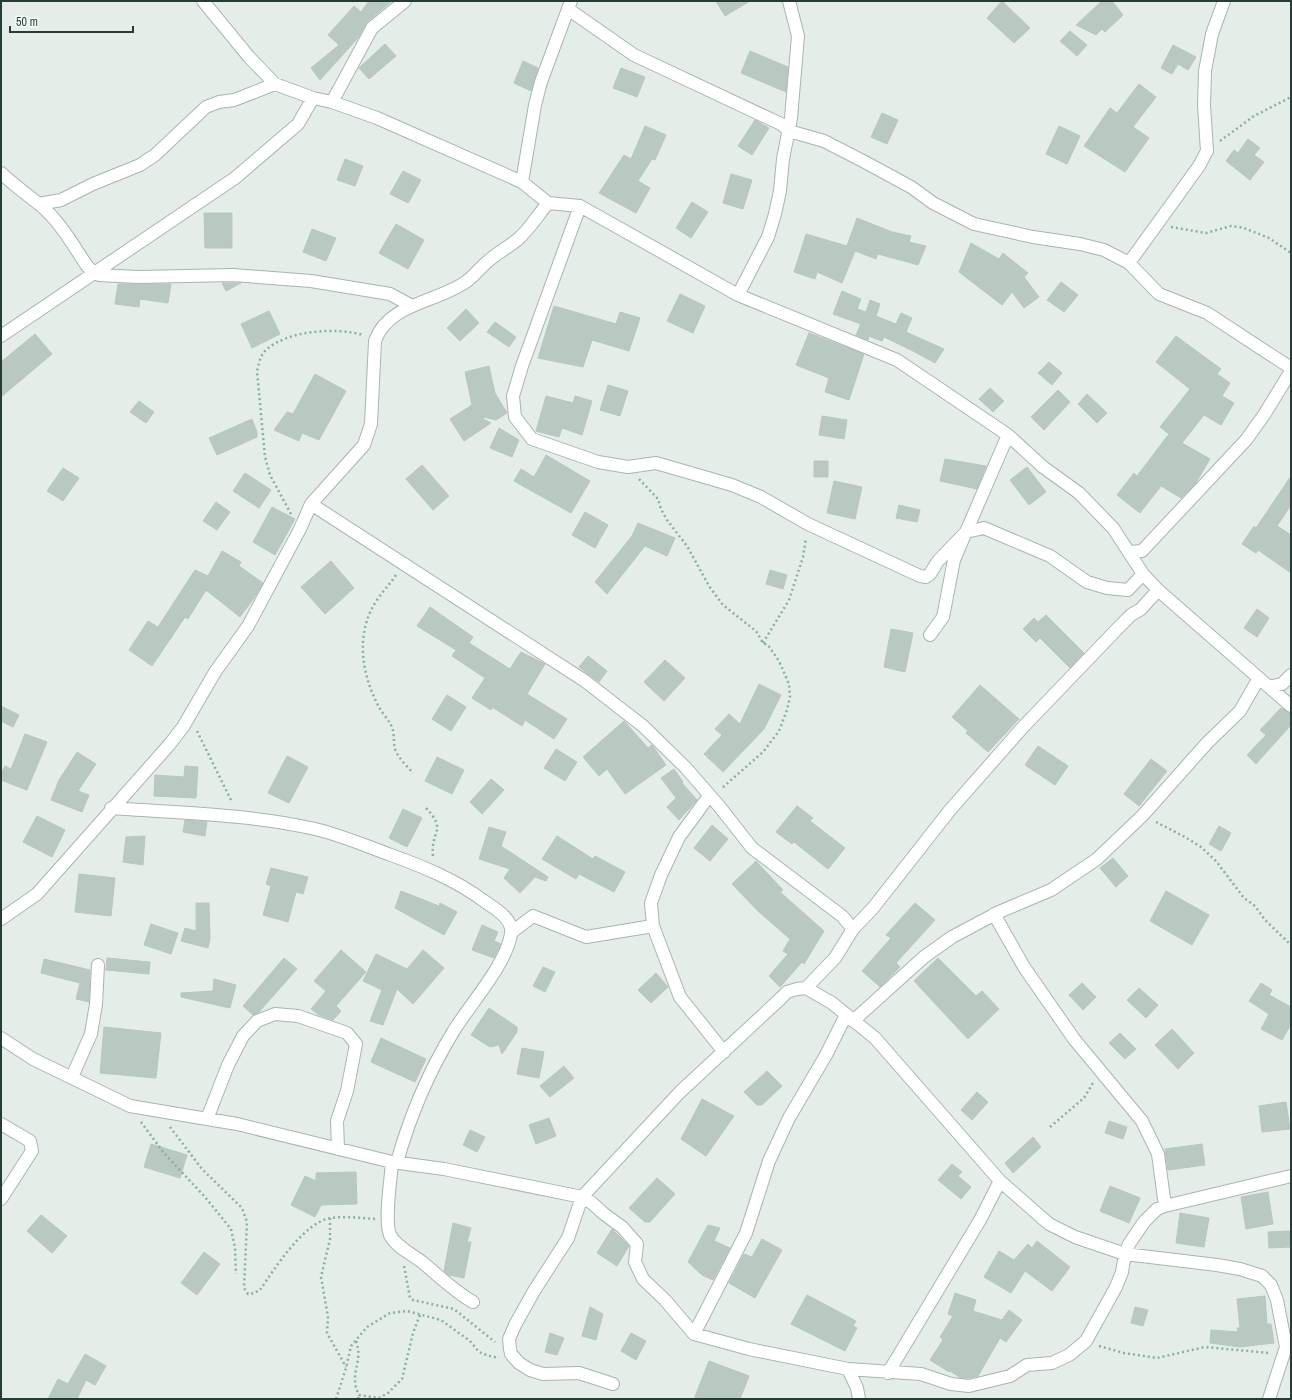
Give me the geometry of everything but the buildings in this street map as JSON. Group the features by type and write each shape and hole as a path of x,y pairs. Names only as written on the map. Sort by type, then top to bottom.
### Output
{"street":[{"path":"202,1 249,57 275,84 313,98 332,102 377,118 522,182 548,203 580,206 738,295 897,360 1008,435 1043,467 1079,493 1113,528 1143,574 1158,590 1291,706"},
{"path":"332,102 372,28 405,1"},
{"path":"738,295 768,237 775,214 789,131 798,36 789,1"},
{"path":"1129,262 1199,166 1207,151 1204,105 1205,71 1212,34 1224,1"},
{"path":"522,182 535,105 541,82 569,5 634,55 781,124 789,131 824,141 888,174 933,203 974,224 1080,244 1104,250 1129,262 1159,294 1207,313 1291,369 1264,415 1246,440 1142,551 1130,552"},
{"path":"39,204 61,200 93,184 140,165 155,155 206,107 219,102 234,100 275,84"},
{"path":"1,336 93,272 235,178 298,124 313,98"},
{"path":"1,173 21,192 39,204 71,240 93,272 99,275 138,277 233,274 311,281 390,294 412,306"},
{"path":"1,919 37,894 111,808 169,744 192,712 215,672 248,626 300,529 311,504 364,445 371,424 375,339 379,331 385,324 412,306 453,290 467,281 488,262 518,239 548,203"},
{"path":"580,206 522,366 513,396 515,418 532,439 598,462 628,467 656,463 732,484 761,497 808,524 920,576 926,577 930,574 938,561 966,532 984,528 1050,556 1086,582 1107,588 1128,590 1143,574"},
{"path":"930,635 943,617 954,560 1008,435"},
{"path":"311,504 403,565 585,681 616,703 643,726 686,768 719,806 752,848 842,916 853,929"},
{"path":"806,988 835,958 853,929 873,908 950,810 1023,728 1119,627 1131,615 1142,609 1158,590"},
{"path":"1269,687 1282,684 1291,675"},
{"path":"694,1334 746,1232 769,1161 789,1118 850,1018 924,957 952,937 994,914 1051,890 1097,859 1143,815 1207,743 1240,711 1259,678"},
{"path":"709,796 679,837 651,904 653,926 680,997 724,1052"},
{"path":"111,808 241,819 296,825 318,830 430,869 476,894 502,913 512,932"},
{"path":"994,914 1024,967 1074,1039 1142,1121 1158,1154 1165,1206"},
{"path":"473,1302 395,1243 390,1234 388,1220 395,1162 409,1122 427,1079 453,1031 506,953 512,932 533,916 586,937 653,926"},
{"path":"72,1077 91,1034 96,1004 98,965"},
{"path":"613,1384 579,1373 543,1374 530,1370 519,1363 511,1354 509,1339 515,1325 568,1238 582,1197 680,1092 787,992 806,988 832,1003 875,1038 1000,1181 1049,1224 1075,1236 1125,1254 1217,1265 1240,1269 1262,1276 1271,1285 1277,1300 1287,1349 1269,1399"},
{"path":"207,1119 228,1065 243,1036 257,1021 275,1014 298,1016 347,1033 356,1044 347,1091 337,1121 338,1149"},
{"path":"1,1038 33,1059 130,1106 237,1124 395,1162 582,1197 622,1227 637,1244 635,1262 643,1279 665,1300 694,1334 749,1349 848,1369 921,1374 951,1384 969,1386 1010,1376 1027,1365 1052,1363 1069,1355 1086,1341 1116,1287 1122,1272 1125,1254 1129,1244 1144,1222 1152,1214 1165,1206 1291,1176"},
{"path":"1,1124 30,1140 32,1151 1,1199"},
{"path":"888,1372 980,1220 1000,1181"},
{"path":"848,1369 857,1388 859,1399"}],"path":[{"path":"1207,151 1254,116 1291,97"},
{"path":"1156,225 1206,233 1231,226 1244,228 1269,238 1291,253"},
{"path":"300,529 270,476 265,457 257,371 260,359 265,351 277,343 294,335 350,331 375,339"},
{"path":"628,467 658,499 661,509 687,546 698,567 723,605 756,630 763,643 768,645 775,655 787,679 790,697 779,731 763,752 728,785 709,796"},
{"path":"763,643 789,600 803,557 808,524"},
{"path":"403,565 377,600 369,616 364,634 362,655 365,673 371,690 379,707 391,725 395,738 395,748 413,773"},
{"path":"192,712 195,726 203,745 241,819"},
{"path":"426,808 438,823 432,848 432,855 442,876"},
{"path":"1143,815 1165,828 1186,837 1216,861 1244,898 1255,906 1265,920 1291,945"},
{"path":"1050,1127 1084,1098 1094,1081 1102,1073"},
{"path":"130,1106 164,1153 205,1197 231,1229 235,1248 236,1274"},
{"path":"157,1110 202,1169 242,1208 247,1222 244,1288 248,1294 260,1290 293,1244 309,1231 330,1218 388,1220"},
{"path":"330,1218 330,1239 321,1277 328,1317 327,1333 346,1368"},
{"path":"409,1253 404,1266 410,1298 413,1300 454,1309 511,1354"},
{"path":"336,1399 351,1346 367,1327 390,1313 407,1311 441,1320 470,1341 479,1352 499,1358 511,1354"},
{"path":"359,1395 378,1398 388,1394 402,1379 413,1333 420,1315"},
{"path":"356,1341 359,1348 358,1365 354,1385 359,1395 358,1399"},
{"path":"1086,1341 1124,1353 1157,1358 1205,1347 1287,1349"}]}
